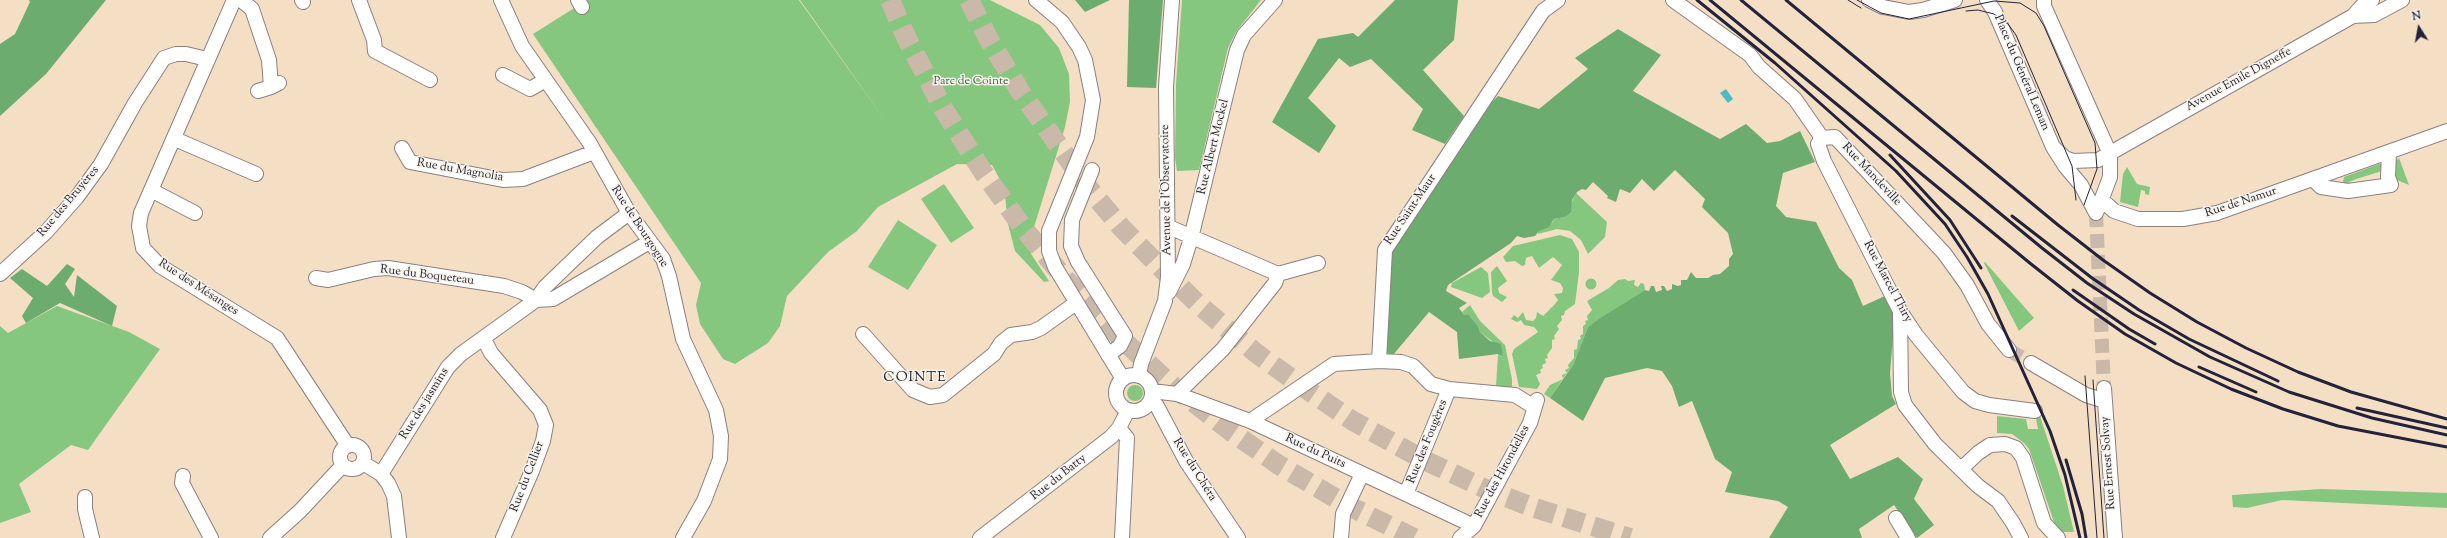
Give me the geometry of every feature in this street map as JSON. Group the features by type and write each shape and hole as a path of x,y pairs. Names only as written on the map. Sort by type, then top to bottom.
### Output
{"street":[{"path":"206,59 234,0"},
{"path":"241,0 252,9 269,60 269,87"},
{"path":"359,0 374,40 371,52 430,80"},
{"name":"Rue de Bourgogne","path":"501,0 522,46 544,81 594,152 629,213 663,260 670,276 683,339 716,410 722,436 720,459 704,501 683,538"},
{"path":"1036,0 1052,11 1070,32 1085,60 1092,89 1092,111 1087,137 1054,214 1049,230 1049,250 1055,267 1123,380"},
{"name":"Avenue de l'Observatoire","path":"1139,376 1141,364 1165,301 1169,227 1165,115 1172,0"},
{"name":"Rue Albert Mockel","path":"1165,301 1183,264 1191,238 1237,50 1244,35 1275,0"},
{"name":"Rue Saint-Maur","path":"1379,361 1385,250 1544,11 1558,0"},
{"path":"1673,0 1750,55 1759,67 1795,99 1822,138"},
{"path":"1869,0 1883,7 1909,12 1947,4 1955,0"},
{"name":"Place du Général Leman","path":"1988,0 1995,12 2053,148 2065,166 2081,184 2096,213 2110,177 2110,154 2042,2"},
{"name":"Avenue Emile Digneffe","path":"2110,154 2125,143 2352,16 2362,6 2372,0"},
{"name":"Avenue Emile Digneffe","path":"2352,16 2374,15 2402,0"},
{"name":"Rue des Bruyères","path":"0,274 46,232 77,197 101,164 135,103 164,58 176,54 186,54 206,59"},
{"name":"Rue des Mésanges","path":"206,59 175,139 141,213 139,226 143,248 160,266 277,338 348,446"},
{"path":"503,75 530,89 544,81"},
{"name":"Rue de Namur","path":"2102,200 2114,210 2138,219 2183,219 2217,213 2447,131"},
{"path":"2101,134 2106,139 2115,143 2125,143"},
{"name":"Rue Mandeville","path":"1822,138 1835,137 1944,253 1968,285 1992,329 2009,350"},
{"name":"Rue Marcel Thiry","path":"1822,138 1818,144 1824,161 1900,311 1929,350 1969,397 1989,405 2035,411"},
{"path":"175,139 256,174"},
{"name":"Rue du Magnolia","path":"402,148 410,162 503,180 523,179 594,152"},
{"path":"2053,148 2065,158 2080,162 2098,160 2110,154"},
{"path":"2312,179 2321,188 2348,191 2391,185 2388,177 2389,152"},
{"path":"1092,170 1072,220 1071,246 1078,262 1118,320 1125,336 1120,346 1108,354"},
{"path":"151,190 195,213"},
{"name":"Rue des jasmins","path":"381,474 448,367 461,354 484,339 536,300 545,287 596,237 629,213"},
{"path":"1054,214 1072,220"},
{"path":"1169,227 1191,238 1278,274 1318,263"},
{"name":"Rue des jasmins","path":"536,300 553,299 649,242"},
{"name":"Rue du Boqueteau","path":"316,278 328,280 374,269 388,268 504,286 536,300"},
{"path":"1177,394 1223,349 1275,283 1278,274"},
{"path":"863,334 913,390 930,397 943,395 994,354 1001,343 1011,335 1032,332 1041,328 1076,303"},
{"path":"1900,311 1901,392 1905,405 1935,444 1978,486 1998,501 2014,522 2021,538"},
{"name":"Rue du Cellier","path":"484,339 491,353 540,410 546,425 544,441 503,538"},
{"path":"1250,421 1334,364 1379,361 1401,362 1412,366 1431,384 1449,389"},
{"name":"Rue Ernest Solvay","path":"2031,363 2086,395 2105,394 2115,538"},
{"path":"1139,376 1149,383 1151,396 1142,409 1128,410 1121,404 1117,394 1120,384 1128,377 1139,376"},
{"name":"Rue des Hirondelles","path":"1449,389 1515,395 1536,404 1530,423 1474,526 1460,538"},
{"name":"Rue des Fougères","path":"1406,494 1449,389"},
{"name":"Rue du Puits","path":"1151,396 1177,394 1250,421 1474,526"},
{"name":"Rue du Chéra","path":"1151,396 1186,461 1238,538"},
{"name":"Rue du Batty","path":"980,538 1067,472 1119,428 1128,410"},
{"path":"1119,428 1127,438 1122,538"},
{"path":"1961,469 1978,453 1990,446 2004,444 2016,448 2023,458 2044,523 2058,538"},
{"path":"348,446 357,447 361,450 364,458 363,463 356,469 351,469 343,465 340,454 348,446"},
{"path":"363,463 381,474 394,496 399,538"},
{"path":"270,538 300,511 343,465"},
{"path":"1341,538 1343,514 1362,474"},
{"path":"183,476 182,482 211,538"},
{"path":"85,497 85,509 92,538"},
{"path":"1896,518 1908,538"}],"green space":[{"path":"29,0 106,0 46,74 0,116 0,44 15,34 30,2"},
{"name":"Parc de Cointe","path":"587,0 799,0 887,123 800,0 990,0 1040,25 1059,48 1069,74 1070,102 1065,127 1030,240 1031,254 1049,281 1044,282 1015,251 1008,224 1004,187 992,165 957,164 878,207 857,231 828,252 787,296 780,326 768,343 735,364 723,359 700,324 696,305 701,283 533,34"},
{"path":"1075,0 1110,0 1085,12"},
{"path":"1129,0 1163,0 1156,88 1127,87"},
{"path":"1182,0 1261,0 1236,32 1228,48 1199,170 1177,171 1175,158 1176,84"},
{"path":"1395,0 1458,0 1454,40 1423,70 1464,116 1445,144 1412,130 1423,109 1371,59 1350,67 1339,58 1308,98 1336,126 1319,153 1272,122 1318,39 1353,33 1358,37"},
{"path":"1618,29 1661,55 1633,91 1720,139 1746,124 1767,143 1780,141 1800,131 1815,162 1783,173 1776,206 1786,217 1816,222 1839,268 1852,280 1863,306 1887,295 1895,312 1890,373 1892,396 1896,404 1830,445 1850,479 1898,457 1923,479 1914,499 1934,525 1917,538 1894,505 1859,529 1862,538 1769,538 1788,507 1778,501 1725,492 1732,472 1715,459 1692,401 1679,407 1672,386 1662,371 1647,368 1605,378 1583,421 1550,398 1573,365 1588,327 1645,290 1649,291 1651,286 1654,286 1656,292 1662,290 1661,286 1664,286 1667,291 1672,289 1672,284 1678,286 1681,285 1681,280 1687,280 1691,272 1696,278 1708,278 1713,275 1720,274 1729,266 1729,259 1733,254 1728,233 1702,207 1705,199 1675,170 1654,191 1642,179 1630,193 1620,189 1616,202 1607,198 1608,196 1593,182 1586,190 1582,189 1577,192 1572,200 1571,212 1565,217 1554,219 1549,227 1539,231 1535,236 1524,238 1517,236 1511,243 1448,285 1446,291 1467,303 1459,308 1464,315 1468,314 1478,326 1480,332 1490,341 1501,344 1503,357 1498,354 1459,359 1457,332 1429,312 1393,355 1388,354 1384,347 1387,260 1492,102 1498,96 1539,109 1588,69 1575,58"},
{"path":"2399,158 2409,185 2397,180 2394,174 2395,162"},
{"path":"2379,164 2383,164 2382,171 2345,184 2343,182 2344,177"},
{"path":"2127,167 2137,184 2150,187 2149,195 2145,194 2145,191 2141,190 2138,207 2120,202 2123,174"},
{"path":"944,184 974,228 951,243 921,199"},
{"path":"1576,193 1607,222 1605,237 1588,254 1581,240 1570,231 1557,229 1538,234 1538,231 1553,222 1554,219 1565,217"},
{"path":"898,220 937,245 908,290 868,267"},
{"path":"1560,235 1572,239 1579,252 1579,272 1575,304 1561,316 1562,320 1557,326 1559,329 1554,336 1555,339 1552,340 1552,348 1547,355 1548,358 1545,359 1546,363 1542,365 1543,368 1540,370 1541,373 1536,375 1540,384 1537,389 1519,387 1512,354 1514,349 1538,332 1534,327 1524,325 1521,320 1517,322 1511,319 1514,315 1518,318 1523,312 1526,320 1533,321 1536,318 1537,312 1543,316 1555,304 1558,300 1554,294 1562,293 1563,288 1560,283 1551,280 1562,265 1553,257 1539,268 1532,256 1526,258 1525,265 1522,266 1515,261 1506,262 1503,257 1513,246"},
{"path":"1985,262 2034,318 2019,331 1984,263"},
{"path":"67,264 75,269 65,284 74,297 77,275 117,306 112,326 60,303 26,323 22,316 33,298 10,278 22,269 47,286"},
{"path":"1497,266 1507,281 1498,288 1499,293 1507,297 1502,302 1493,296 1492,292 1491,272"},
{"path":"1481,267 1488,273 1490,292 1482,298 1451,287 1452,283"},
{"path":"1591,278 1595,280 1597,284 1595,288 1591,290 1587,288 1585,284 1587,280"},
{"path":"1618,280 1635,280 1634,285 1638,287 1641,283 1644,284 1645,290 1588,327 1573,365 1567,373 1565,370 1569,368 1568,365 1574,358 1574,350 1577,349 1578,340 1581,339 1580,336 1583,334 1583,326 1586,324 1585,321 1588,320 1587,316 1592,310 1587,301 1609,288"},
{"path":"1470,305 1480,321 1505,345 1512,379 1512,387 1496,386 1498,354 1502,357 1503,355 1493,342 1480,332 1478,326 1468,314 1464,315 1462,312"},
{"path":"57,306 129,332 160,349 88,450 71,445 19,484 31,512 0,523 0,326 8,333"},
{"path":"1563,379 1550,398 1544,394 1550,385"},
{"path":"1135,385 1141,387 1143,393 1141,399 1135,401 1129,399 1127,393 1129,387"},
{"path":"2039,413 2063,486 2074,532 2063,532 2055,525 2029,449 2012,434 1997,433 1997,416 2026,419 2028,429 2038,429 2035,414"},
{"path":"2321,489 2447,493 2447,508 2282,500 2247,508 2233,507 2232,495"}],"water":[{"path":"1726,89 1733,99 1728,103 1720,93"}],"tunnel":[{"path":"890,0 907,39 944,110 983,172 1024,229 1067,281 1126,343 1175,388 1233,433 1279,465 1349,506 1414,538"},
{"path":"969,0 988,38 1020,91 1090,190 1121,227 1162,269 1199,305 1256,353 1353,421 1426,461 1488,490 1532,507 1630,538"},
{"path":"2096,213 2104,388"},
{"path":"2009,350 2031,363"}],"tram line":[{"path":"1848,0 1861,8"},
{"path":"1857,0 1881,13 1909,19 1994,1 2020,3 2036,13 2044,26 2095,143 2097,169 2084,205"},
{"path":"1966,11 1978,10 1994,14 2008,24 2016,35 2072,166 2076,200"},
{"path":"2085,376 2097,538"},
{"path":"2093,380 2104,538"}],"railway":[{"path":"1697,0 1775,63 1896,171 1945,224 1967,257 1988,294 2050,431 2065,475 2080,538"},
{"path":"1710,0 2031,264 2078,301 2125,334 2176,363 2231,389 2283,409 2338,426 2447,447"},
{"path":"1741,0 2042,248 2087,283 2134,314 2210,357 2289,392 2372,418 2447,435"},
{"path":"1786,0 2058,225 2103,260 2150,293 2197,322 2246,348 2298,372 2351,392 2447,419"},
{"path":"1890,155 1950,220 1981,268"},
{"path":"2012,216 2092,278 2139,310 2189,339 2278,381"},
{"path":"2073,290 2129,329 2155,344"},
{"path":"2199,367 2256,392"},
{"path":"2357,408 2447,428"},
{"path":"2066,460 2082,514 2086,538"}],"district":[{"name":"COINTE","path":"915,379"}]}
